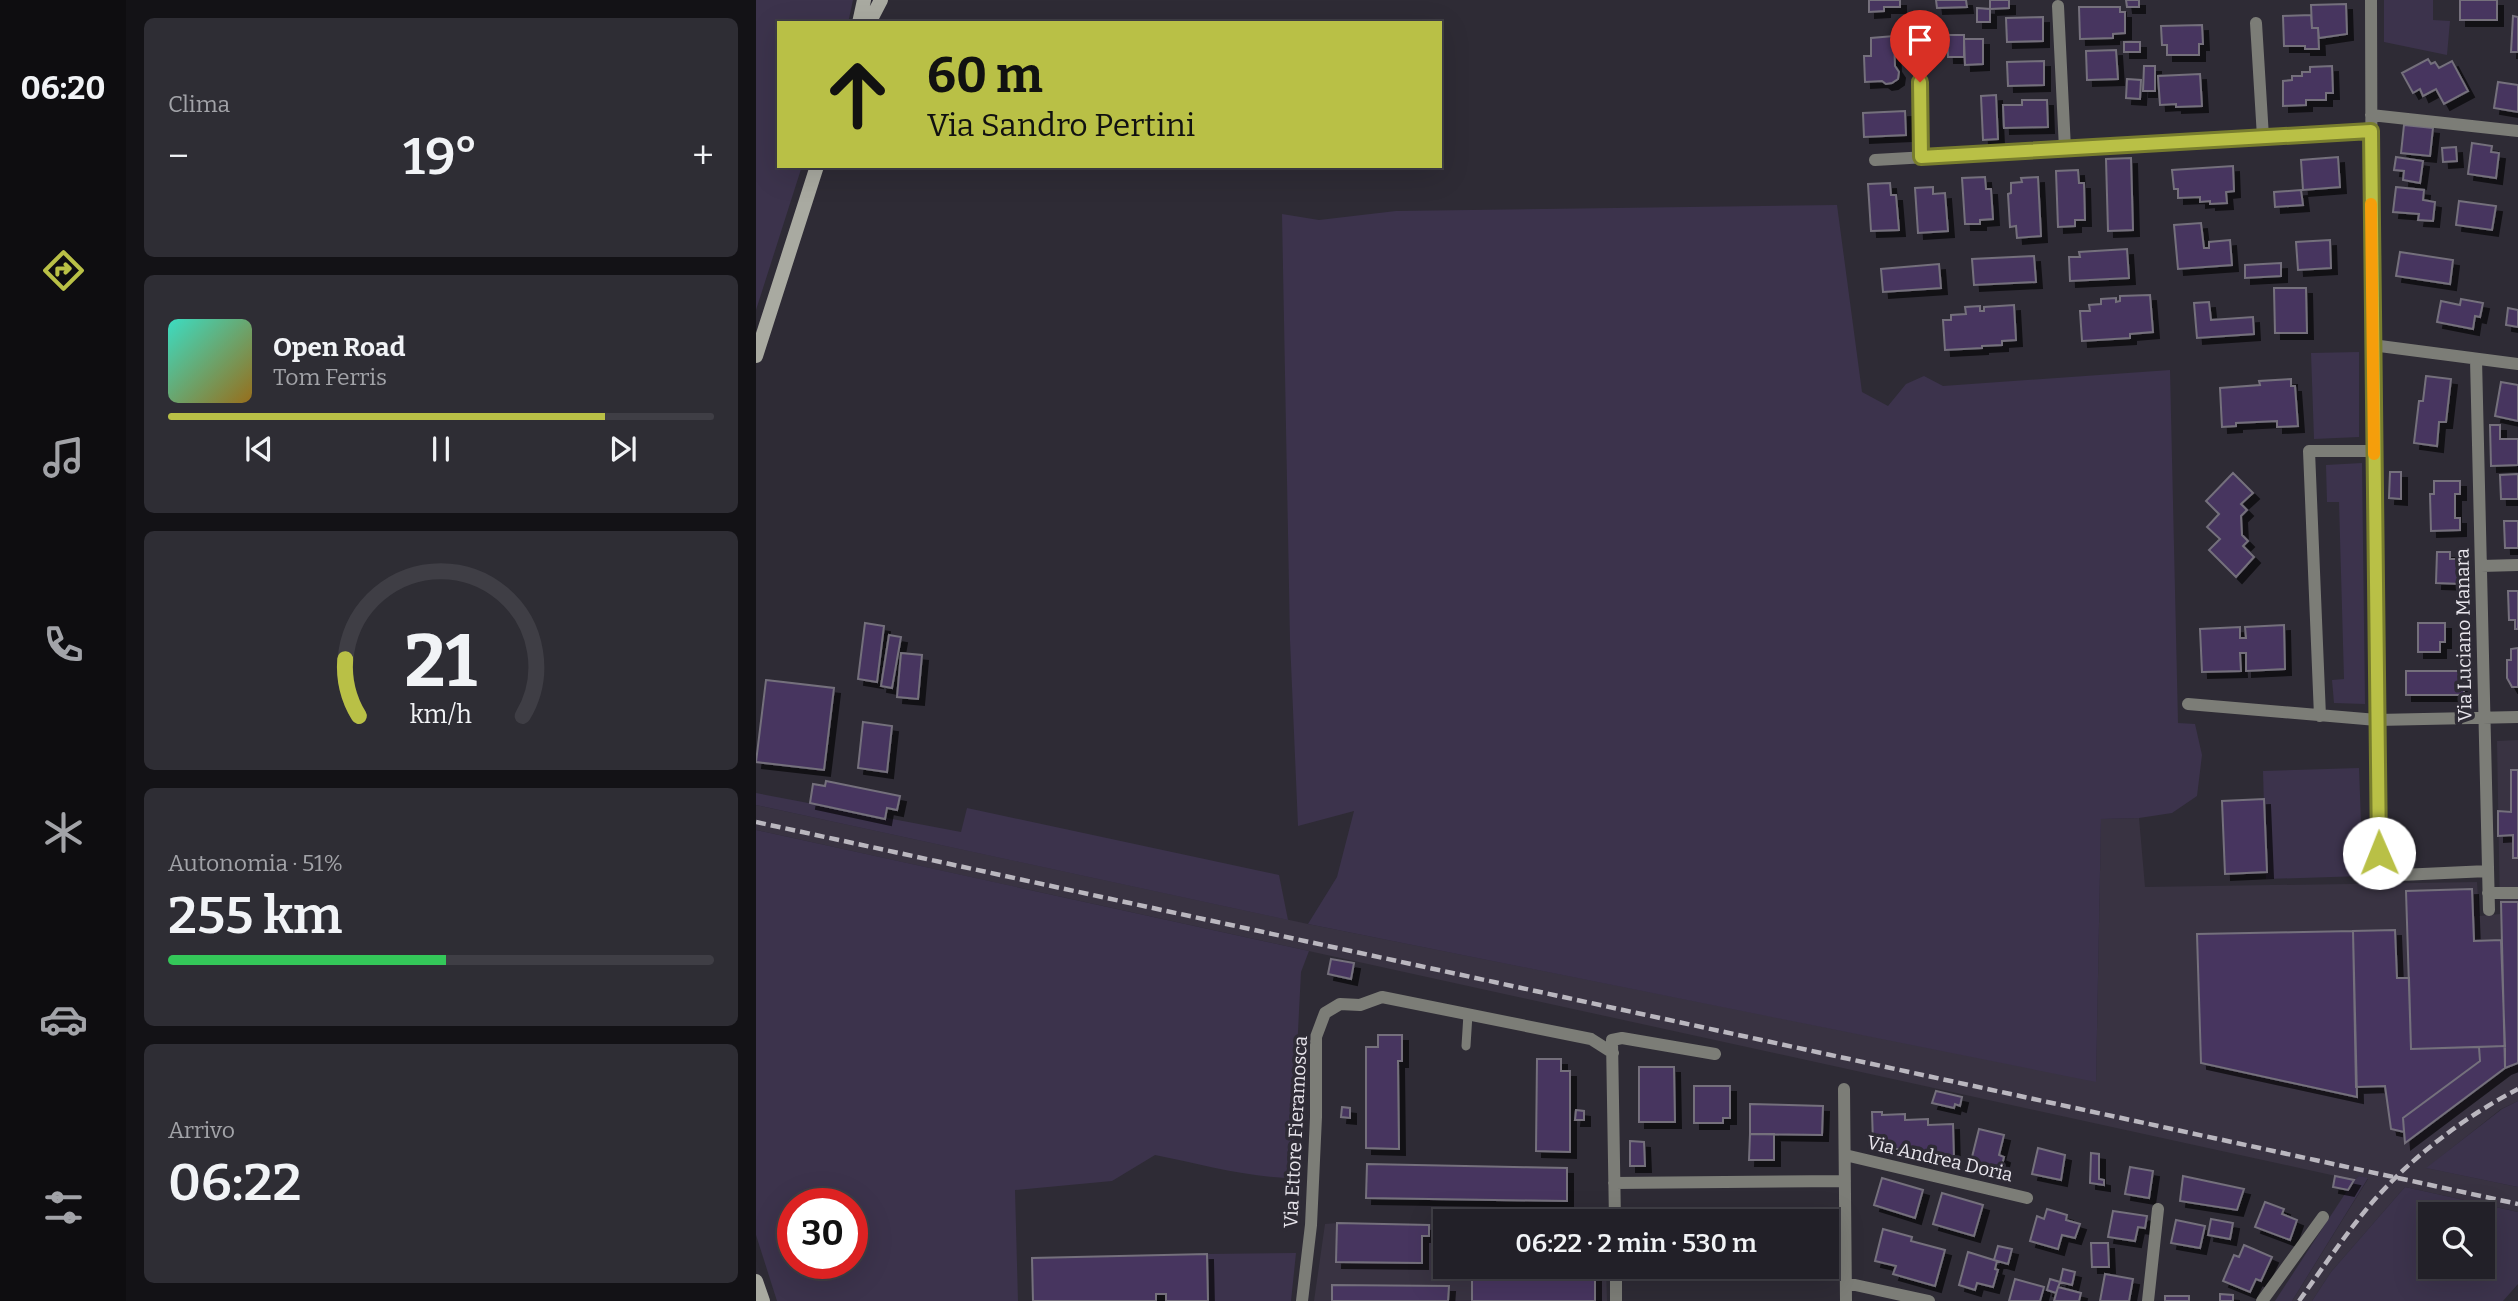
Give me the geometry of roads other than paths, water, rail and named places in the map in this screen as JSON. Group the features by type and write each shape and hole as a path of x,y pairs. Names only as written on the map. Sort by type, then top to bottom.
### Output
{"main road":[{"path":"859,21 864,0"},
{"path":"870,21 881,0"},
{"path":"756,356 816,168"},
{"path":"756,1281 763,1301"}],"street":[{"path":"2371,0 2372,345 2379,876 2488,871"},
{"path":"2058,6 2065,149"},
{"path":"2256,23 2263,137"},
{"path":"1919,31 1921,157"},
{"path":"2371,115 2518,131"},
{"path":"1875,160 2371,131"},
{"path":"2372,345 2518,365"},
{"name":"Via Luciano Manara","path":"2476,359 2489,910"},
{"path":"2320,716 2309,451 2374,451"},
{"path":"2481,566 2518,565"},
{"path":"2188,704 2377,720 2518,717"},
{"path":"2488,893 2518,892"},
{"name":"Via Ettore Fieramosca","path":"1301,1301 1311,1225 1316,1117 1315,1037 1325,1013 1340,1004 1360,1005 1382,997 1591,1040 1613,1053"},
{"path":"1466,1046 1468,1014"},
{"path":"1615,1209 1612,1040 1622,1038 1715,1054"},
{"name":"Via Andrea Doria","path":"1844,1089 1846,1301"},
{"name":"Via Andrea Doria","path":"1845,1155 2027,1198"},
{"path":"1614,1183 1845,1181"},
{"path":"2148,1301 2158,1209"},
{"path":"2262,1301 2323,1217"},
{"path":"1616,1279 1616,1301"},
{"path":"1846,1283 1929,1301"}],"railway":[{"path":"756,822 2518,1204"},
{"path":"2299,1301 2360,1217 2402,1171 2438,1140 2478,1112 2518,1089"}]}
